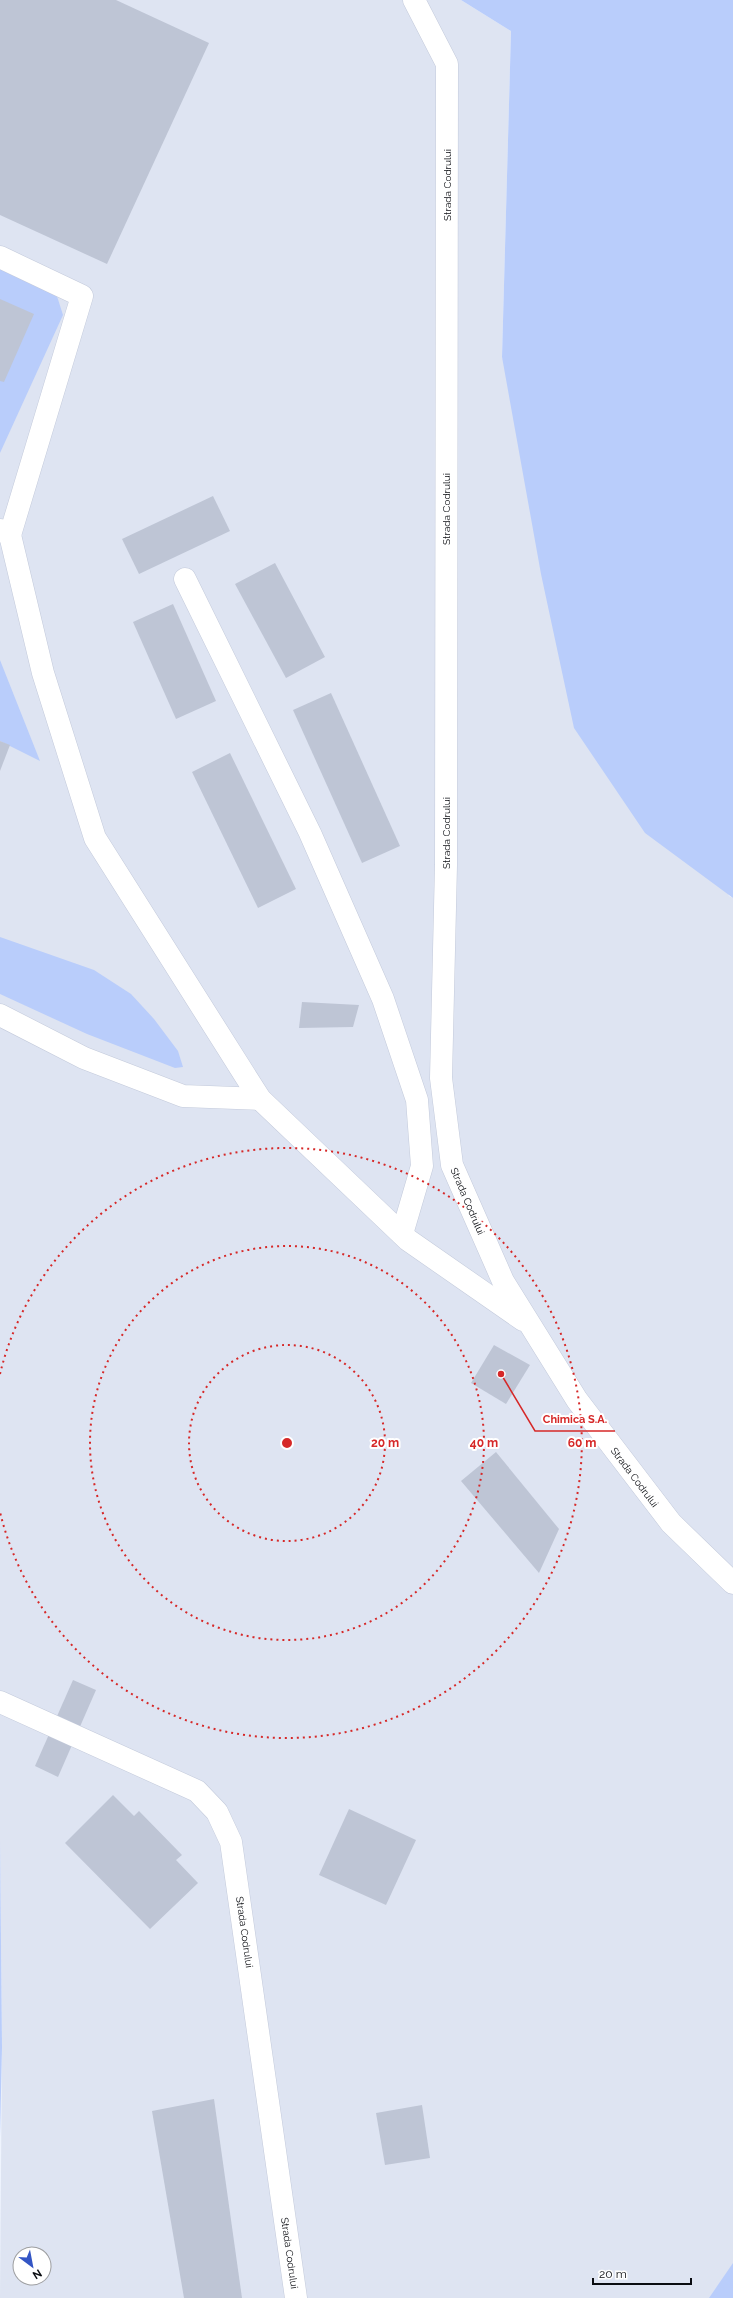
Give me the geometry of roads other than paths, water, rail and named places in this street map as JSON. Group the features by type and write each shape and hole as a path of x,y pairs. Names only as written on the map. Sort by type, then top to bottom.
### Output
{"street":[{"name":"Strada Codrului","path":"414,0 447,64 446,865 441,1078 452,1165 503,1281 577,1400 671,1523 733,1583"},
{"path":"0,257 82,296 5,532 43,673 95,838 260,1099 402,1234 530,1325"},
{"path":"185,579 310,834 383,999 417,1100 422,1166 402,1234"},
{"path":"0,1015 84,1058 183,1096 260,1099"},
{"name":"Strada Codrului","path":"0,1702 197,1791 218,1812 231,1842 296,2298"}],"place":[{"name":"Chimica S.A.","path":"501,1374"}]}
